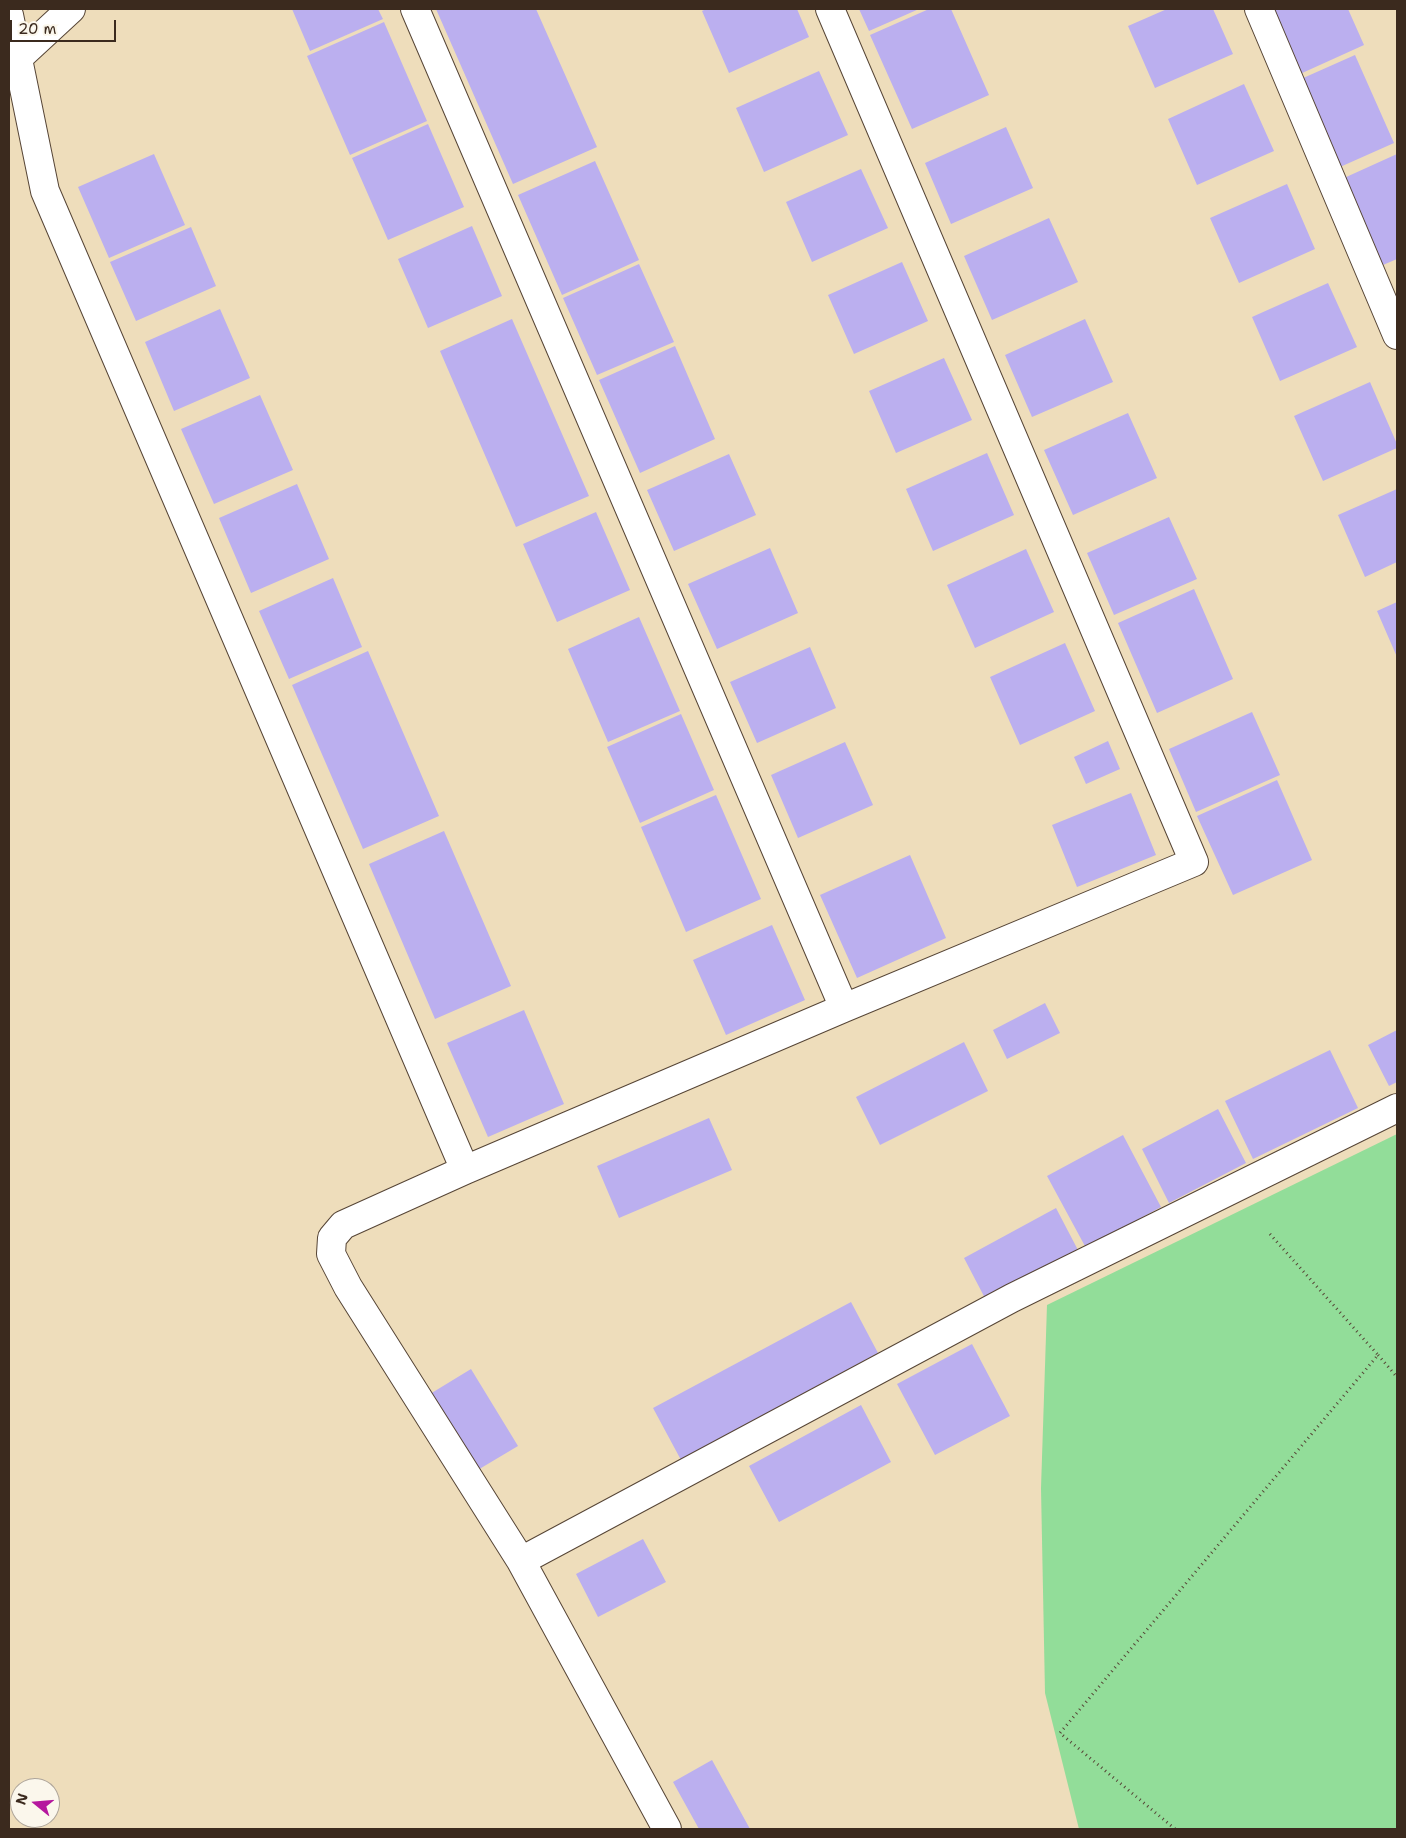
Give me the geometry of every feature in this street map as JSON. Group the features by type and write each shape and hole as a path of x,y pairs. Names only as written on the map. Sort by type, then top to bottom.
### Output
{"street":[{"path":"18,58 71,9"},
{"path":"415,9 844,1008"},
{"path":"667,1829 521,1561 348,1287 331,1254 332,1238 342,1225 465,1170 844,1008 1194,862 830,9"},
{"path":"1258,9 1397,335"},
{"path":"9,14 45,191 465,1170"},
{"path":"521,1561 1012,1298 1397,1108"}],"path":[{"path":"1269,1233 1397,1377"},
{"path":"1175,1829 1060,1733 1378,1355"}],"green space":[{"path":"1397,1134 1397,1829 1079,1829 1045,1693 1041,1488 1047,1305"}],"building":[{"path":"292,9 378,9 383,19 310,51"},
{"path":"436,9 536,9 597,147 513,184"},
{"path":"706,9 797,9 809,37 729,73 702,11"},
{"path":"859,9 919,9 869,31"},
{"path":"929,9 951,9 989,95 912,129 870,35"},
{"path":"1167,9 1213,9 1233,54 1155,88 1128,26"},
{"path":"1271,9 1348,9 1364,45 1300,74"},
{"path":"384,22 427,121 350,155 307,56"},
{"path":"1355,55 1394,143 1340,167 1301,79"},
{"path":"819,71 848,135 764,172 736,108"},
{"path":"1244,84 1274,151 1197,185 1168,119"},
{"path":"428,124 464,207 388,240 352,158"},
{"path":"1006,127 1033,188 951,224 925,163"},
{"path":"154,154 185,225 109,258 78,187"},
{"path":"1397,154 1397,259 1383,265 1344,178"},
{"path":"595,161 639,260 562,295 518,195"},
{"path":"861,169 888,228 812,262 786,202"},
{"path":"1287,184 1315,249 1239,283 1210,218"},
{"path":"1049,218 1078,282 992,320 964,256"},
{"path":"472,226 502,296 428,328 398,259"},
{"path":"191,227 216,286 136,321 110,262"},
{"path":"902,262 928,321 854,354 828,295"},
{"path":"639,264 674,342 597,375 563,298"},
{"path":"1328,283 1357,347 1280,381 1252,317"},
{"path":"220,309 250,378 174,411 145,342"},
{"path":"512,319 589,496 516,527 440,351"},
{"path":"1085,319 1113,382 1032,417 1005,355"},
{"path":"675,346 715,439 640,473 599,380"},
{"path":"944,358 972,420 896,453 869,391"},
{"path":"1370,382 1397,444 1397,448 1323,481 1294,416"},
{"path":"260,395 293,470 214,504 181,429"},
{"path":"1128,413 1157,478 1073,515 1044,450"},
{"path":"987,453 1014,515 933,551 906,489"},
{"path":"729,454 756,515 674,551 647,490"},
{"path":"297,484 329,559 251,593 219,518"},
{"path":"1397,489 1397,562 1365,577 1338,515"},
{"path":"596,512 630,590 557,622 523,544"},
{"path":"1169,517 1197,579 1114,615 1087,553"},
{"path":"770,548 798,613 717,649 688,584"},
{"path":"1026,549 1054,612 975,648 947,585"},
{"path":"333,578 362,647 289,679 259,611"},
{"path":"1194,589 1233,679 1157,713 1118,623"},
{"path":"1397,602 1397,657 1377,611"},
{"path":"639,617 680,711 608,742 568,649"},
{"path":"1065,643 1095,711 1020,745 990,677"},
{"path":"810,647 836,708 757,743 730,682"},
{"path":"368,651 439,816 363,849 292,685"},
{"path":"1252,712 1280,775 1196,812 1169,749"},
{"path":"681,714 714,790 640,823 607,747"},
{"path":"1108,741 1120,769 1086,784 1074,757"},
{"path":"845,742 873,805 798,838 771,775"},
{"path":"1277,780 1312,860 1233,895 1197,816"},
{"path":"1131,793 1156,855 1077,887 1052,825"},
{"path":"716,795 761,899 686,932 641,827"},
{"path":"444,831 511,986 435,1019 369,864"},
{"path":"910,855 946,938 857,978 820,895"},
{"path":"772,925 805,1000 726,1035 693,960"},
{"path":"1045,1003 1060,1033 1007,1059 993,1030"},
{"path":"524,1010 564,1104 488,1137 447,1043"},
{"path":"1397,1030 1397,1082 1389,1086 1368,1045"},
{"path":"964,1042 988,1091 880,1145 856,1097"},
{"path":"1330,1050 1358,1108 1253,1159 1225,1101"},
{"path":"1218,1109 1246,1163 1169,1203 1142,1149"},
{"path":"709,1118 732,1170 619,1218 597,1166"},
{"path":"1123,1135 1161,1207 1086,1248 1047,1176"},
{"path":"1056,1208 1079,1252 987,1302 964,1258"},
{"path":"851,1302 878,1353 681,1460 653,1408"},
{"path":"972,1344 1010,1416 935,1455 897,1384"},
{"path":"471,1369 518,1446 476,1471 430,1394"},
{"path":"861,1405 891,1462 779,1522 749,1466"},
{"path":"643,1539 666,1582 598,1617 576,1574"},
{"path":"712,1760 750,1829 699,1829 673,1782"}]}
